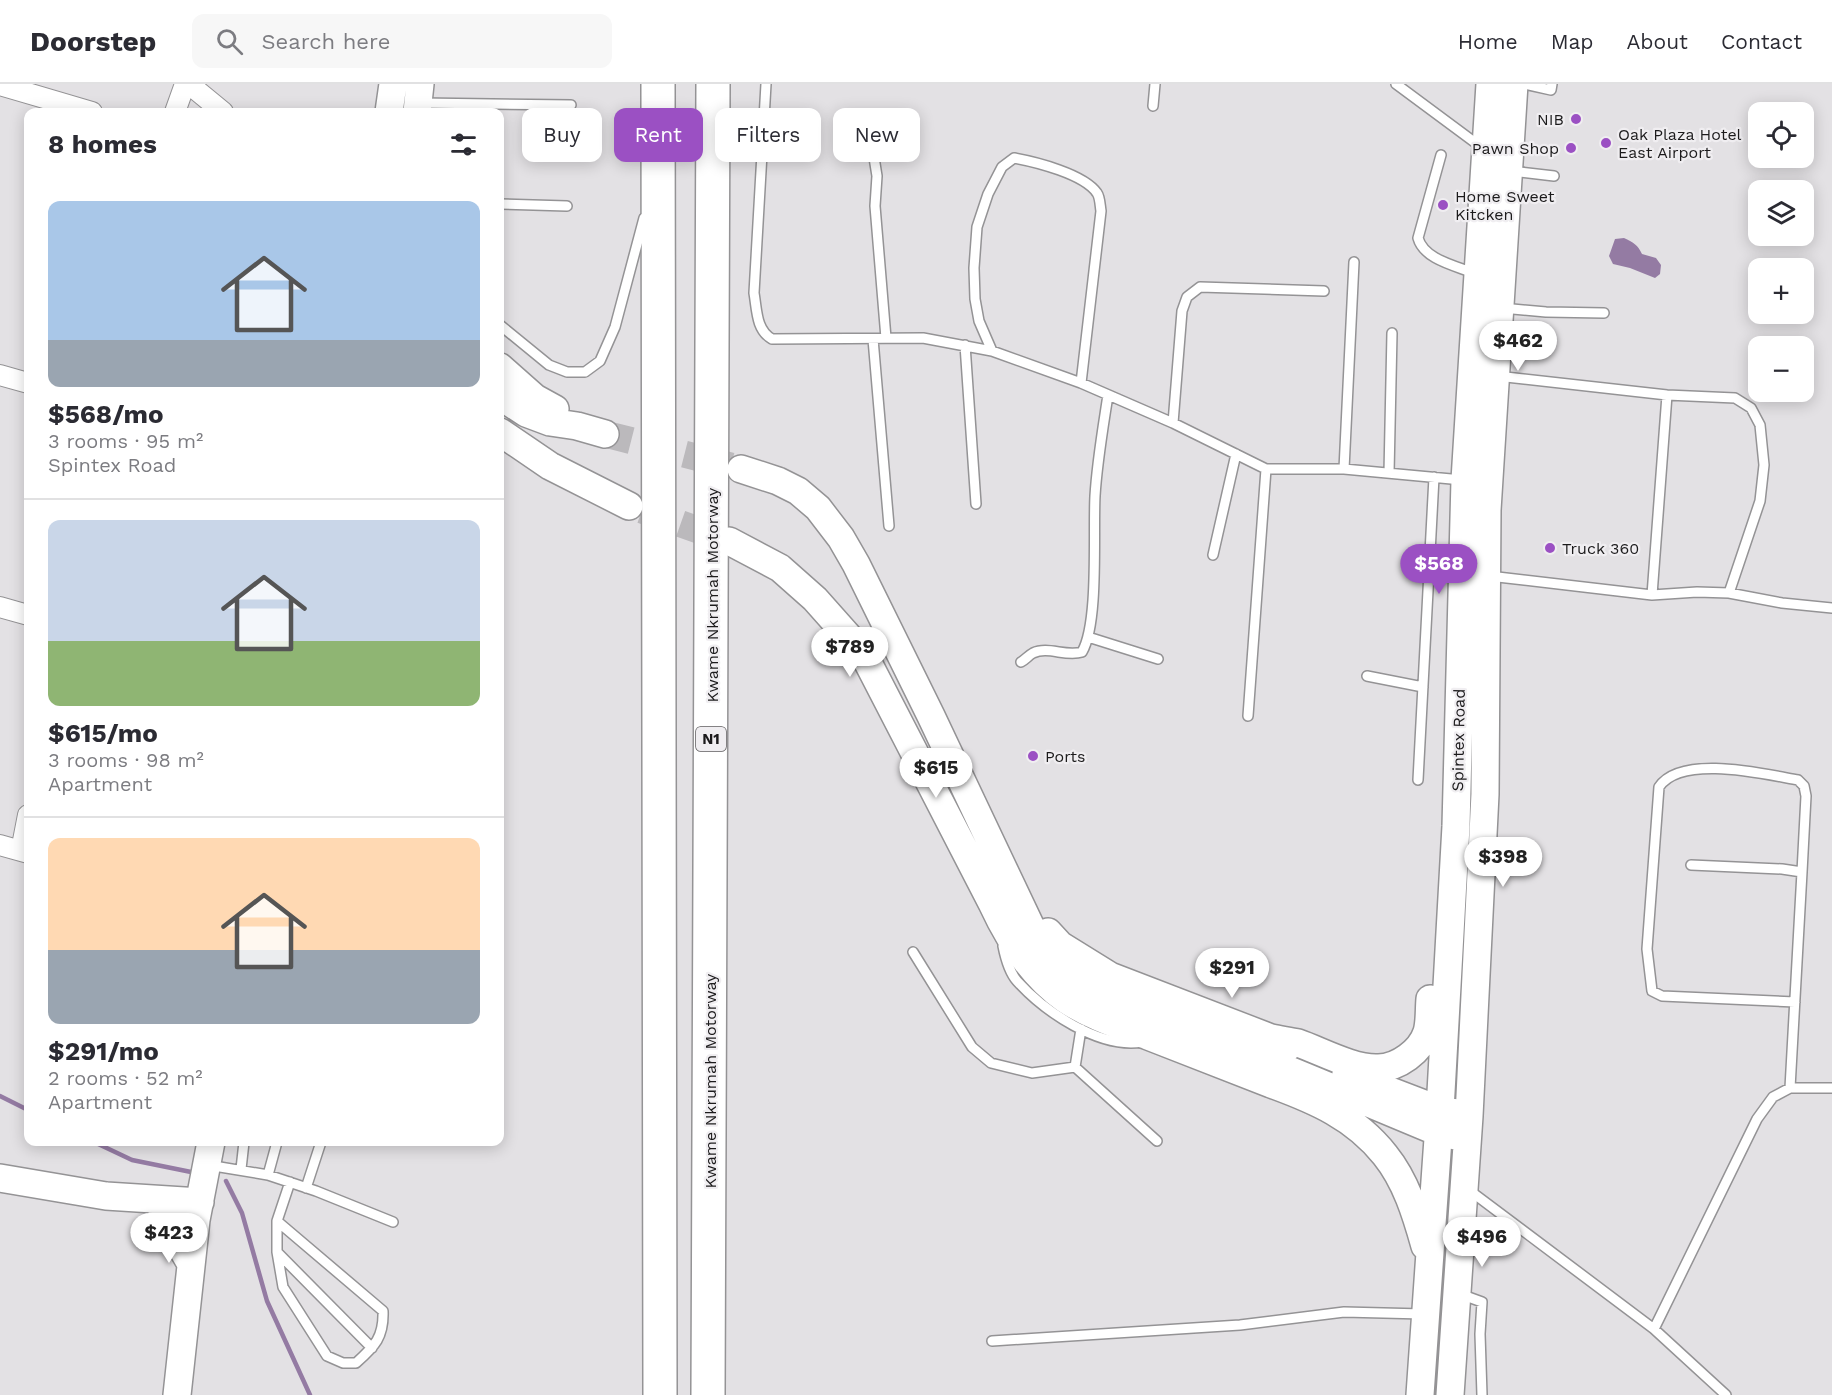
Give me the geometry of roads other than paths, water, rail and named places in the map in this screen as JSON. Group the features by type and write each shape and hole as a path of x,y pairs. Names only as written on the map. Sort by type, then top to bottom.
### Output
{"highway":[{"path":"658,84 660,1395"},
{"name":"Kwame Nkrumah Motorway","path":"708,1395 712,84"},
{"path":"712,436 720,408 729,339 732,84"}],"main road":[{"path":"390,108 393,84"},
{"name":"Spintex Road","path":"1420,1395 1456,826 1465,480 1490,84"},
{"name":"Spintex Road","path":"1450,1395 1465,1187 1485,794 1487,510 1514,84"},
{"path":"504,371 535,399 559,411 577,426"},
{"path":"504,398 534,416 550,422 577,426 605,434"},
{"path":"504,435 550,466 629,506"},
{"path":"741,469 778,481 798,491 818,508 835,530 856,564 1030,925 1049,955 1068,974 1092,991 1117,1003 1253,1055 1439,1121 1468,1127"},
{"path":"729,542 780,568 815,599 863,653 1004,929 1020,954 1041,979 1065,999 1085,1010 1302,1095 1340,1113 1385,1154 1398,1173 1410,1199 1430,1258"},
{"path":"1018,897 1060,945 1110,976 1271,1038 1295,1042 1363,1066 1378,1068 1393,1065 1421,1046 1428,1030 1446,752 1460,682"},
{"path":"952,825 963,783"},
{"path":"1271,1038 1291,1053 1439,1121"},
{"path":"0,1178 165,1206 203,1181"},
{"path":"165,1206 203,1181"},
{"path":"177,1395 191,1264 203,1181"},
{"path":"165,1206 191,1264"}],"street":[{"path":"176,108 187,84 218,108"},
{"path":"0,85 78,108"},
{"path":"0,375 24,382"},
{"path":"0,607 24,614"},
{"path":"0,845 24,852"}],"lane":[{"path":"766,84 754,293 759,327 772,339 923,338 965,345 992,351 1081,383 1173,423 1266,469 1344,469 1465,480"},
{"path":"1153,105 1155,84"},
{"path":"1396,84 1485,150"},
{"path":"1524,84 1551,90 1552,84"},
{"path":"418,100 572,105"},
{"path":"1441,155 1418,238 1419,243 1435,257 1478,274"},
{"path":"992,351 979,321 975,299 974,268 977,227 988,194 1002,167 1014,158 1055,169 1085,182 1097,193 1101,211 1081,383"},
{"path":"875,162 878,176 875,206 886,339"},
{"path":"504,328 549,365 567,372 585,372 600,361 615,327 658,163"},
{"path":"1507,170 1554,176"},
{"path":"504,204 567,206"},
{"path":"1344,469 1354,262"},
{"path":"1173,423 1182,311 1187,297 1200,286 1324,291"},
{"path":"1499,308 1604,313"},
{"path":"1389,473 1392,333"},
{"path":"873,339 889,526"},
{"path":"965,345 976,504"},
{"path":"1495,376 1667,395 1735,398 1751,408 1760,424 1764,465 1760,501 1729,593"},
{"path":"1021,662 1033,653 1047,651 1074,655 1082,652 1088,637 1093,589 1095,496 1108,395"},
{"path":"1652,595 1667,395"},
{"path":"1213,555 1236,454"},
{"path":"1248,716 1266,469"},
{"path":"1418,780 1434,477"},
{"path":"1487,576 1652,595 1697,592 1729,593 1782,603 1832,608"},
{"path":"1088,637 1158,660"},
{"path":"1367,676 1423,687"},
{"path":"1790,1088 1795,1002 1806,796 1804,786 1798,780 1720,767 1673,774 1664,779 1659,787 1647,949 1652,991 1662,996 1795,1002"},
{"path":"1691,865 1802,872"},
{"path":"1004,929 1003,949 1015,979 1052,1012 1081,1029 1130,1044 1157,1040"},
{"path":"913,952 972,1047 991,1063 1032,1073 1075,1067 1158,1141"},
{"path":"1075,1067 1081,1029"},
{"path":"1654,1329 1757,1119 1773,1097 1790,1088 1832,1088"},
{"path":"241,1169 244,1146"},
{"path":"268,1175 276,1146"},
{"path":"306,1188 320,1146"},
{"path":"203,1181 241,1169 290,1182 393,1222"},
{"path":"277,1221 383,1311 384,1328 372,1348 356,1363 343,1363 327,1356 283,1287 277,1252 277,1221 290,1182"},
{"path":"1465,1187 1654,1329 1726,1395"},
{"path":"277,1252 372,1348"},
{"path":"1457,1293 1482,1302 1480,1334 1482,1395"},
{"path":"992,1341 1240,1324 1344,1312 1425,1314"}],"waterway":[{"path":"0,1096 24,1108"},
{"path":"102,1146 132,1160 196,1173"},
{"path":"226,1181 242,1213 267,1301 310,1395"}],"tunnel":[{"path":"605,434 731,466"},
{"path":"642,510 729,541"}],"place":[{"name":"NIB","path":"1576,119"},
{"name":"Oak Plaza Hotel East Airport","path":"1606,143"},
{"name":"Pawn Shop","path":"1571,148"},
{"name":"Home Sweet Kitcken","path":"1443,205"},
{"name":"Truck 360","path":"1550,548"},
{"name":"Ports","path":"1033,756"}]}
